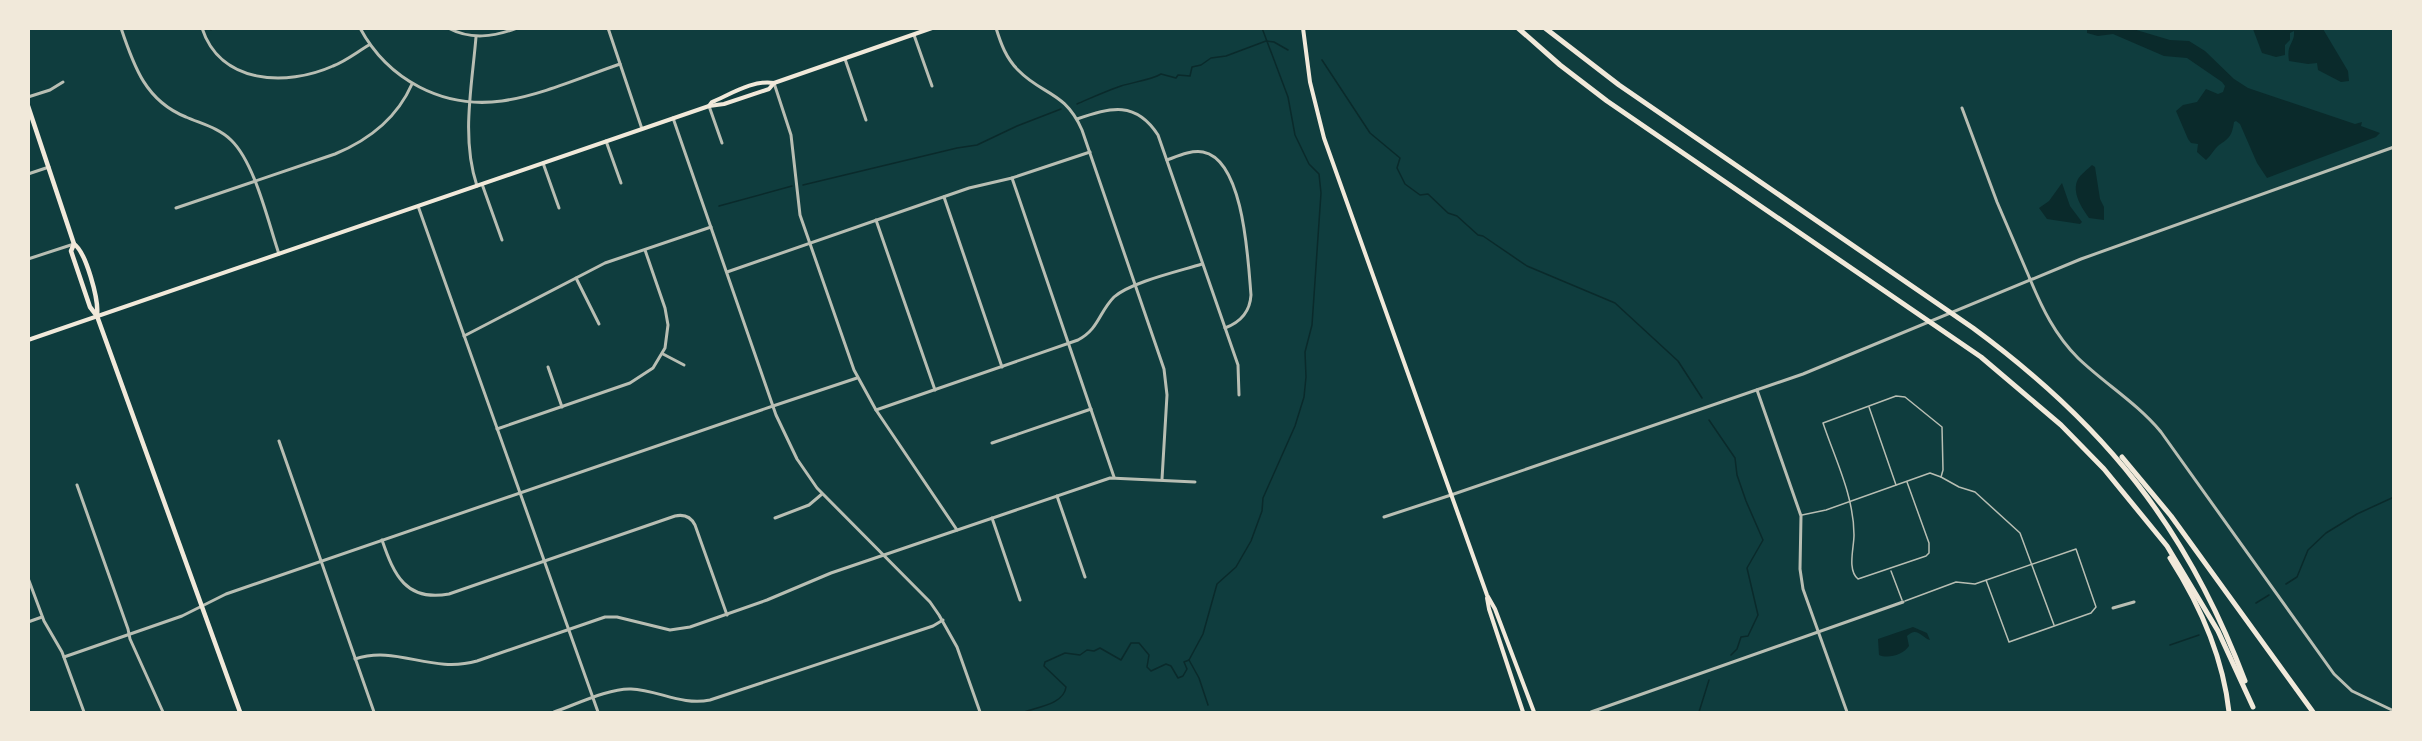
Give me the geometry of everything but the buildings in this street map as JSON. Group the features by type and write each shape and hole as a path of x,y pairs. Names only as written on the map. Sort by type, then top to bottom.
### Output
{"highway":[{"path":"1518,28 1598,94 1995,368 2071,435 2104,469 2167,546 2207,611 2253,707 2228,639 2186,554 2144,490 2085,421"},
{"path":"1545,28 1612,81 1982,334 2026,368 2085,421 2136,473 2313,712"},
{"path":"2140,512 2176,567 2205,623 2219,663 2229,712"}],"main road":[{"path":"709,106 712,102 757,84 774,83 932,28"},
{"path":"1303,28 1308,75 1321,127 1487,595 1495,609 1534,712"},
{"path":"28,340 673,118 769,89 774,83"},
{"path":"28,106 74,244 72,251 90,307 97,316 240,712"},
{"path":"74,244 80,248 99,304 97,316"},
{"path":"1487,595 1489,609 1523,712"}],"street":[{"path":"121,28 137,74 151,93 162,104 178,114 216,129 228,137 245,159 279,254"},
{"path":"202,28 210,49 223,63 248,74 273,78 320,71 342,62 369,45"},
{"path":"360,28 369,45 391,69 412,84 442,97 471,102 521,97 620,64"},
{"path":"448,28 476,37 497,35 517,28"},
{"path":"608,28 642,129"},
{"path":"996,28 1007,56 1017,69 1031,81 1061,99 1077,119 1090,152 1166,377 1162,479"},
{"path":"914,35 932,86"},
{"path":"476,37 468,148 477,186"},
{"path":"845,59 866,120"},
{"path":"28,98 50,90 63,82"},
{"path":"774,83 791,135 798,205 809,244 857,378 957,530"},
{"path":"176,208 335,153 360,142 392,116 412,84"},
{"path":"709,106 722,143"},
{"path":"1962,108 1993,191 2046,316 2067,346 2089,368 2139,407 2161,432 2334,674 2352,691 2394,711"},
{"path":"1077,119 1112,109 1136,113 1154,129 1167,160 1238,365 1239,395"},
{"path":"673,118 773,406 797,459 822,494 930,602 943,620 957,647 981,712"},
{"path":"606,141 621,183"},
{"path":"1384,517 1757,390 1898,335 2081,259 2394,147"},
{"path":"727,272 969,188 1012,178 1090,152"},
{"path":"1167,160 1189,153 1209,154 1225,166 1234,186 1240,205 1251,295 1249,307 1243,318 1225,328"},
{"path":"543,163 559,208"},
{"path":"28,174 49,167"},
{"path":"1012,178 1114,477"},
{"path":"482,184 502,240"},
{"path":"944,197 1002,367"},
{"path":"418,206 598,712"},
{"path":"876,220 935,390"},
{"path":"465,336 605,263 711,227"},
{"path":"28,259 74,244"},
{"path":"497,429 636,380 650,371 663,354 667,341 667,317 645,250"},
{"path":"876,410 1069,344 1092,331 1115,297 1123,290 1202,264"},
{"path":"576,278 599,324"},
{"path":"663,354 684,365"},
{"path":"548,366 562,407"},
{"path":"64,657 182,616 226,594 857,378"},
{"path":"1757,390 1801,516 1801,575 1847,712"},
{"path":"992,443 1091,409"},
{"path":"279,441 374,712"},
{"path":"355,659 382,654 457,666 611,616 676,630 727,615 831,573 1114,477 1196,482"},
{"path":"77,485 129,635 163,712"},
{"path":"775,518 809,505 822,494"},
{"path":"1057,496 1085,577"},
{"path":"382,540 392,567 400,580 412,590 428,595 449,594 675,516 684,515 695,525 727,615"},
{"path":"992,518 1020,600"},
{"path":"28,578 42,617 64,657 84,712"},
{"path":"1591,712 1903,602"},
{"path":"2113,608 2134,602"},
{"path":"28,622 42,617"},
{"path":"554,712 626,689 645,691 690,702 710,700 909,634 943,620"}],"lane":[{"path":"1907,482 1930,549 1926,556 1858,579 1854,576 1854,534 1850,502 1823,423 1901,396 1941,424 1943,460 1941,477"},
{"path":"1869,406 1896,485"},
{"path":"1801,516 1850,502 1930,473 1941,477 1959,488 1975,492 2020,532 2054,626"},
{"path":"1890,569 1903,602 1956,582 1975,584 1986,580 2032,564 2076,549 2096,607 2091,613 2009,642 1986,580"}],"water":[{"path":"2087,29 2133,29 2170,40 2189,41 2205,51 2234,79 2248,88 2355,124 2362,122 2361,126 2380,133 2376,137 2267,178 2257,163 2240,124 2236,121 2230,136 2206,160 2197,152 2198,144 2191,143 2188,139 2176,111 2183,105 2197,102 2206,89 2218,94 2223,92 2225,86 2222,82 2187,58 2164,56 2113,34 2098,36 2087,33"},
{"path":"2253,29 2323,29 2348,71 2349,81 2341,82 2318,70 2317,63 2289,61 2294,31 2290,33 2290,40 2285,45 2285,55 2276,57 2262,53"},
{"path":"2092,165 2095,167 2100,199 2104,207 2104,220 2089,218 2077,194 2078,179"},
{"path":"2062,183 2070,206 2082,222 2080,224 2047,219 2039,208 2049,201"},
{"path":"1913,627 1927,633 1930,640 1919,633 1910,633 1907,636 1909,646 1903,652 1891,656 1879,655 1878,639"}],"waterway":[{"path":"1024,712 1050,704 1064,693 1066,687 1044,666 1045,662 1065,653 1080,655 1087,650 1094,651 1100,648 1121,660 1131,643 1139,643 1149,655 1147,667 1151,671 1166,664 1171,666 1178,678 1183,676 1187,669 1184,662 1189,660 1203,634 1217,584 1236,567 1251,541 1262,511 1263,498 1295,426 1304,397 1305,352 1312,325 1321,193 1319,174 1309,164 1295,135 1288,97 1262,28"},
{"path":"1077,104 1115,88 1161,74 1176,78 1178,75 1190,76 1192,67 1201,65 1211,58 1226,56 1266,41 1274,42 1288,50"},
{"path":"1322,60 1370,133 1400,158 1397,168 1405,184 1420,195 1428,194 1448,213 1457,216 1478,235 1483,236 1527,266 1615,303 1678,361 1702,398"},
{"path":"803,185 977,145 1061,109"},
{"path":"719,206 792,186"},
{"path":"1709,420 1735,458 1737,475 1763,540 1747,568 1758,615 1748,636 1741,637 1737,649 1731,655"},
{"path":"2286,584 2297,577 2308,550 2326,533 2357,514 2394,497"},
{"path":"2256,603 2269,595"},
{"path":"2170,645 2199,635"},
{"path":"1189,660 1199,678 1208,705"},
{"path":"1699,712 1709,680"}]}
